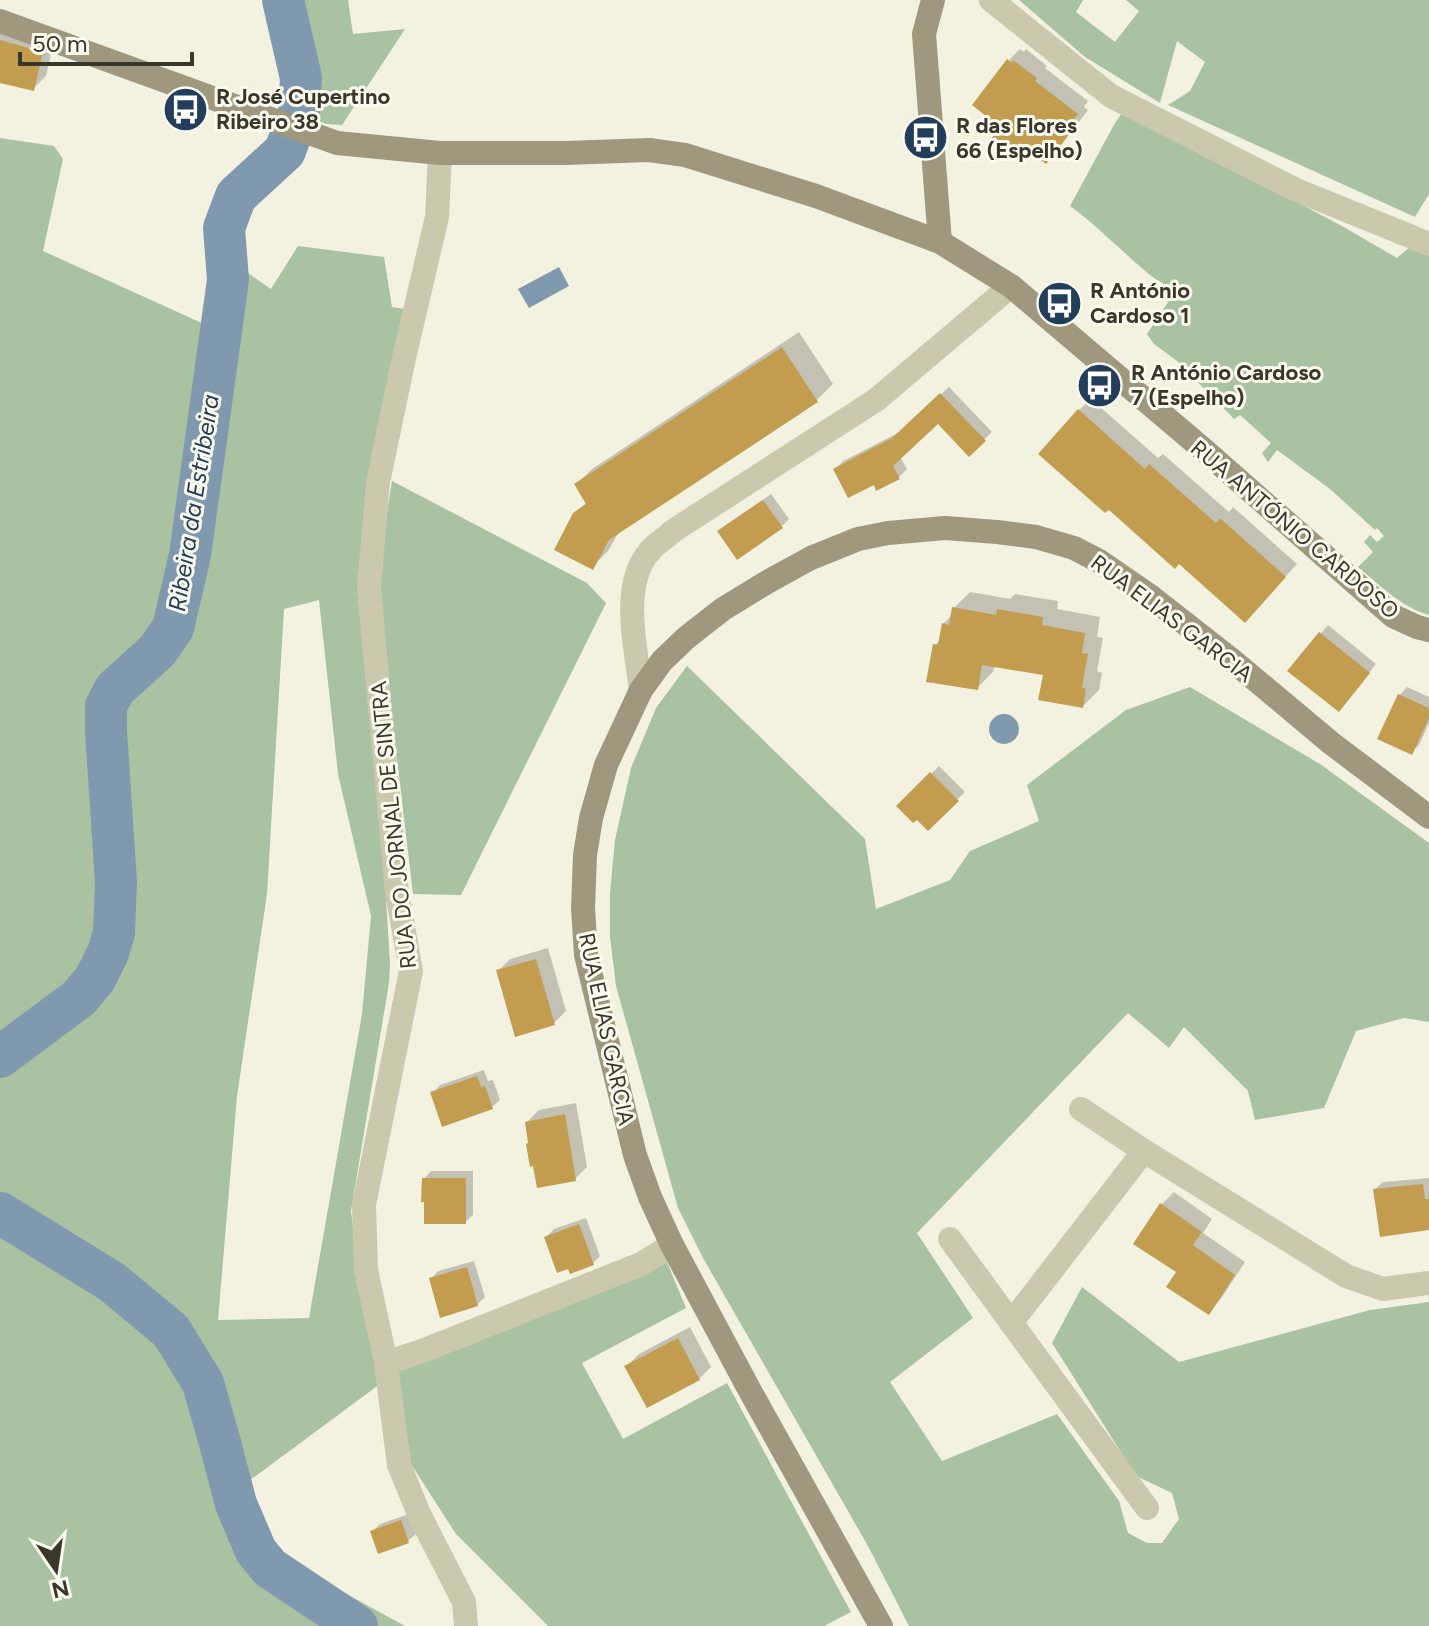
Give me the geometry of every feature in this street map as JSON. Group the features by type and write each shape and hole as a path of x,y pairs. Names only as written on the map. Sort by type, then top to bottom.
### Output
{"street":[{"path":"933,0 924,34 940,242"},
{"path":"991,0 1111,96 1294,189 1429,244"},
{"name":"RUA ANTÓNIO CARDOSO","path":"0,21 337,143 440,153 649,150 685,155 816,196 940,242 1011,286 1393,616 1429,630"},
{"name":"RUA DO JORNAL DE SINTRA","path":"440,153 437,217 378,482 369,588 397,893 411,971 364,1205 366,1270 386,1363 399,1465 419,1514 464,1602 466,1626"},
{"path":"641,690 632,608 633,586 648,552 673,531 876,400 1011,286"},
{"name":"RUA ELIAS GARCIA","path":"881,1626 672,1245 635,1155 605,1040 586,955 583,908 585,855 591,818 606,765 641,690 662,661 723,609 811,558 858,539 945,528 1036,537 1074,548 1150,596 1331,743 1429,817"},
{"path":"1081,1109 1346,1276 1383,1289 1429,1283"},
{"path":"1011,1323 1144,1151"},
{"path":"950,1239 1147,1508"},
{"path":"386,1363 641,1264 672,1245"}],"green space":[{"path":"270,0 348,0 353,34 405,29 342,125 326,124 289,109 289,77"},
{"path":"1019,0 1083,0 1076,12 1115,42 1139,11 1126,0 1429,0 1429,194 1415,217 1168,105 1190,91 1205,62 1177,41 1160,103 1085,57"},
{"path":"1124,110 1397,258 1412,245 1429,251 1429,615 1400,601 1358,567 1373,552 1364,542 1370,535 1377,542 1384,536 1377,528 1375,530 1330,489 1277,450 1268,462 1262,453 1271,443 1240,415 1234,419 1147,334 1174,293 1070,206"},
{"path":"0,138 54,146 63,159 43,251 204,324 229,198 281,141 306,151 244,206 235,264 271,289 298,246 384,257 392,307 405,309 373,472 381,819 389,983 351,1211 362,1300 380,1384 242,1486 261,1538 281,1558 405,1626 0,1626","holes":["319,600 338,774 371,916 362,1014 309,1318 218,1320 237,1096 267,894 284,609"]},
{"path":"392,481 587,583 606,603 461,895 413,894 376,582"},
{"path":"687,666 865,839 876,909 950,880 970,851 1039,821 1027,785 1126,710 1190,687 1320,764 1429,843 1429,1022 1404,1018 1356,1031 1324,1108 1255,1120 1248,1091 1184,1027 1169,1048 1128,1013 917,1233 973,1318 890,1382 942,1461 1057,1414 1119,1501 1128,1533 1147,1543 1162,1543 1179,1519 1172,1493 1136,1476 1052,1343 1082,1287 1179,1362 1370,1310 1429,1302 1429,1626 909,1626 868,1546 703,1258 678,1208 616,986 610,937 615,840 631,768 656,708"},
{"path":"666,1260 686,1308 582,1363 623,1439 727,1383 851,1612 824,1626 548,1626 456,1534 411,1464 397,1371"}],"water":[{"path":"559,267 569,286 529,308 518,289"},
{"path":"1004,714 1015,718 1019,729 1015,740 1004,744 993,740 989,729 993,718"}],"building":[{"path":"0,40 43,52 34,91 0,83"},
{"path":"1007,59 1037,78 1035,81 1078,114 1073,120 1078,123 1046,164 1019,143 1007,160 987,144 1000,127 972,105"},
{"path":"782,347 818,402 609,540 593,570 554,550 573,513 586,504 574,484"},
{"path":"940,393 986,441 969,457 938,424 893,466 900,479 876,491 874,485 848,498 833,469 892,438"},
{"path":"1078,409 1145,469 1149,464 1216,523 1220,518 1286,577 1245,623 1179,564 1175,569 1109,510 1105,513 1038,454"},
{"path":"763,500 783,528 737,560 717,531"},
{"path":"952,607 996,615 997,609 1043,617 1042,625 1085,633 1082,653 1088,654 1082,687 1086,689 1083,708 1038,700 1043,675 982,665 978,690 926,682 933,644 938,645 942,623 949,625"},
{"path":"1319,632 1370,673 1339,712 1287,671"},
{"path":"1398,694 1429,708 1429,718 1412,755 1377,739"},
{"path":"930,772 959,801 928,831 917,820 913,823 896,806"},
{"path":"536,959 555,1025 515,1037 496,970"},
{"path":"477,1076 481,1087 485,1086 493,1109 442,1127 430,1092"},
{"path":"565,1114 576,1181 537,1188 533,1166 530,1167 525,1122"},
{"path":"422,1178 466,1178 466,1224 424,1224"},
{"path":"1423,1184 1425,1199 1429,1199 1429,1230 1380,1237 1373,1189"},
{"path":"1160,1203 1202,1232 1193,1245 1235,1275 1209,1315 1166,1287 1176,1272 1133,1244"},
{"path":"579,1224 594,1265 570,1274 568,1269 557,1273 544,1237"},
{"path":"467,1267 478,1306 440,1318 429,1278"},
{"path":"678,1338 700,1380 647,1408 624,1366"},
{"path":"401,1520 409,1543 378,1554 370,1531"}],"waterway":[{"name":"Ribeira da Estribeira","path":"0,1057 79,998 95,979 114,933 116,882 106,706 115,689 157,651 173,628 190,555 228,280 224,228 236,196 285,151 299,112 301,78 283,0"},
{"name":"Ribeira da Estribeira","path":"0,1213 112,1282 171,1331 203,1383 236,1504 256,1551 270,1568 357,1626"}],"place":[{"name":"R José Cupertino Ribeiro 38","path":"185,109"},
{"name":"R das Flores 66 (Espelho)","path":"925,138"},
{"name":"R António Cardoso 1","path":"1059,303"},
{"name":"R António Cardoso 7 (Espelho)","path":"1100,385"}]}
